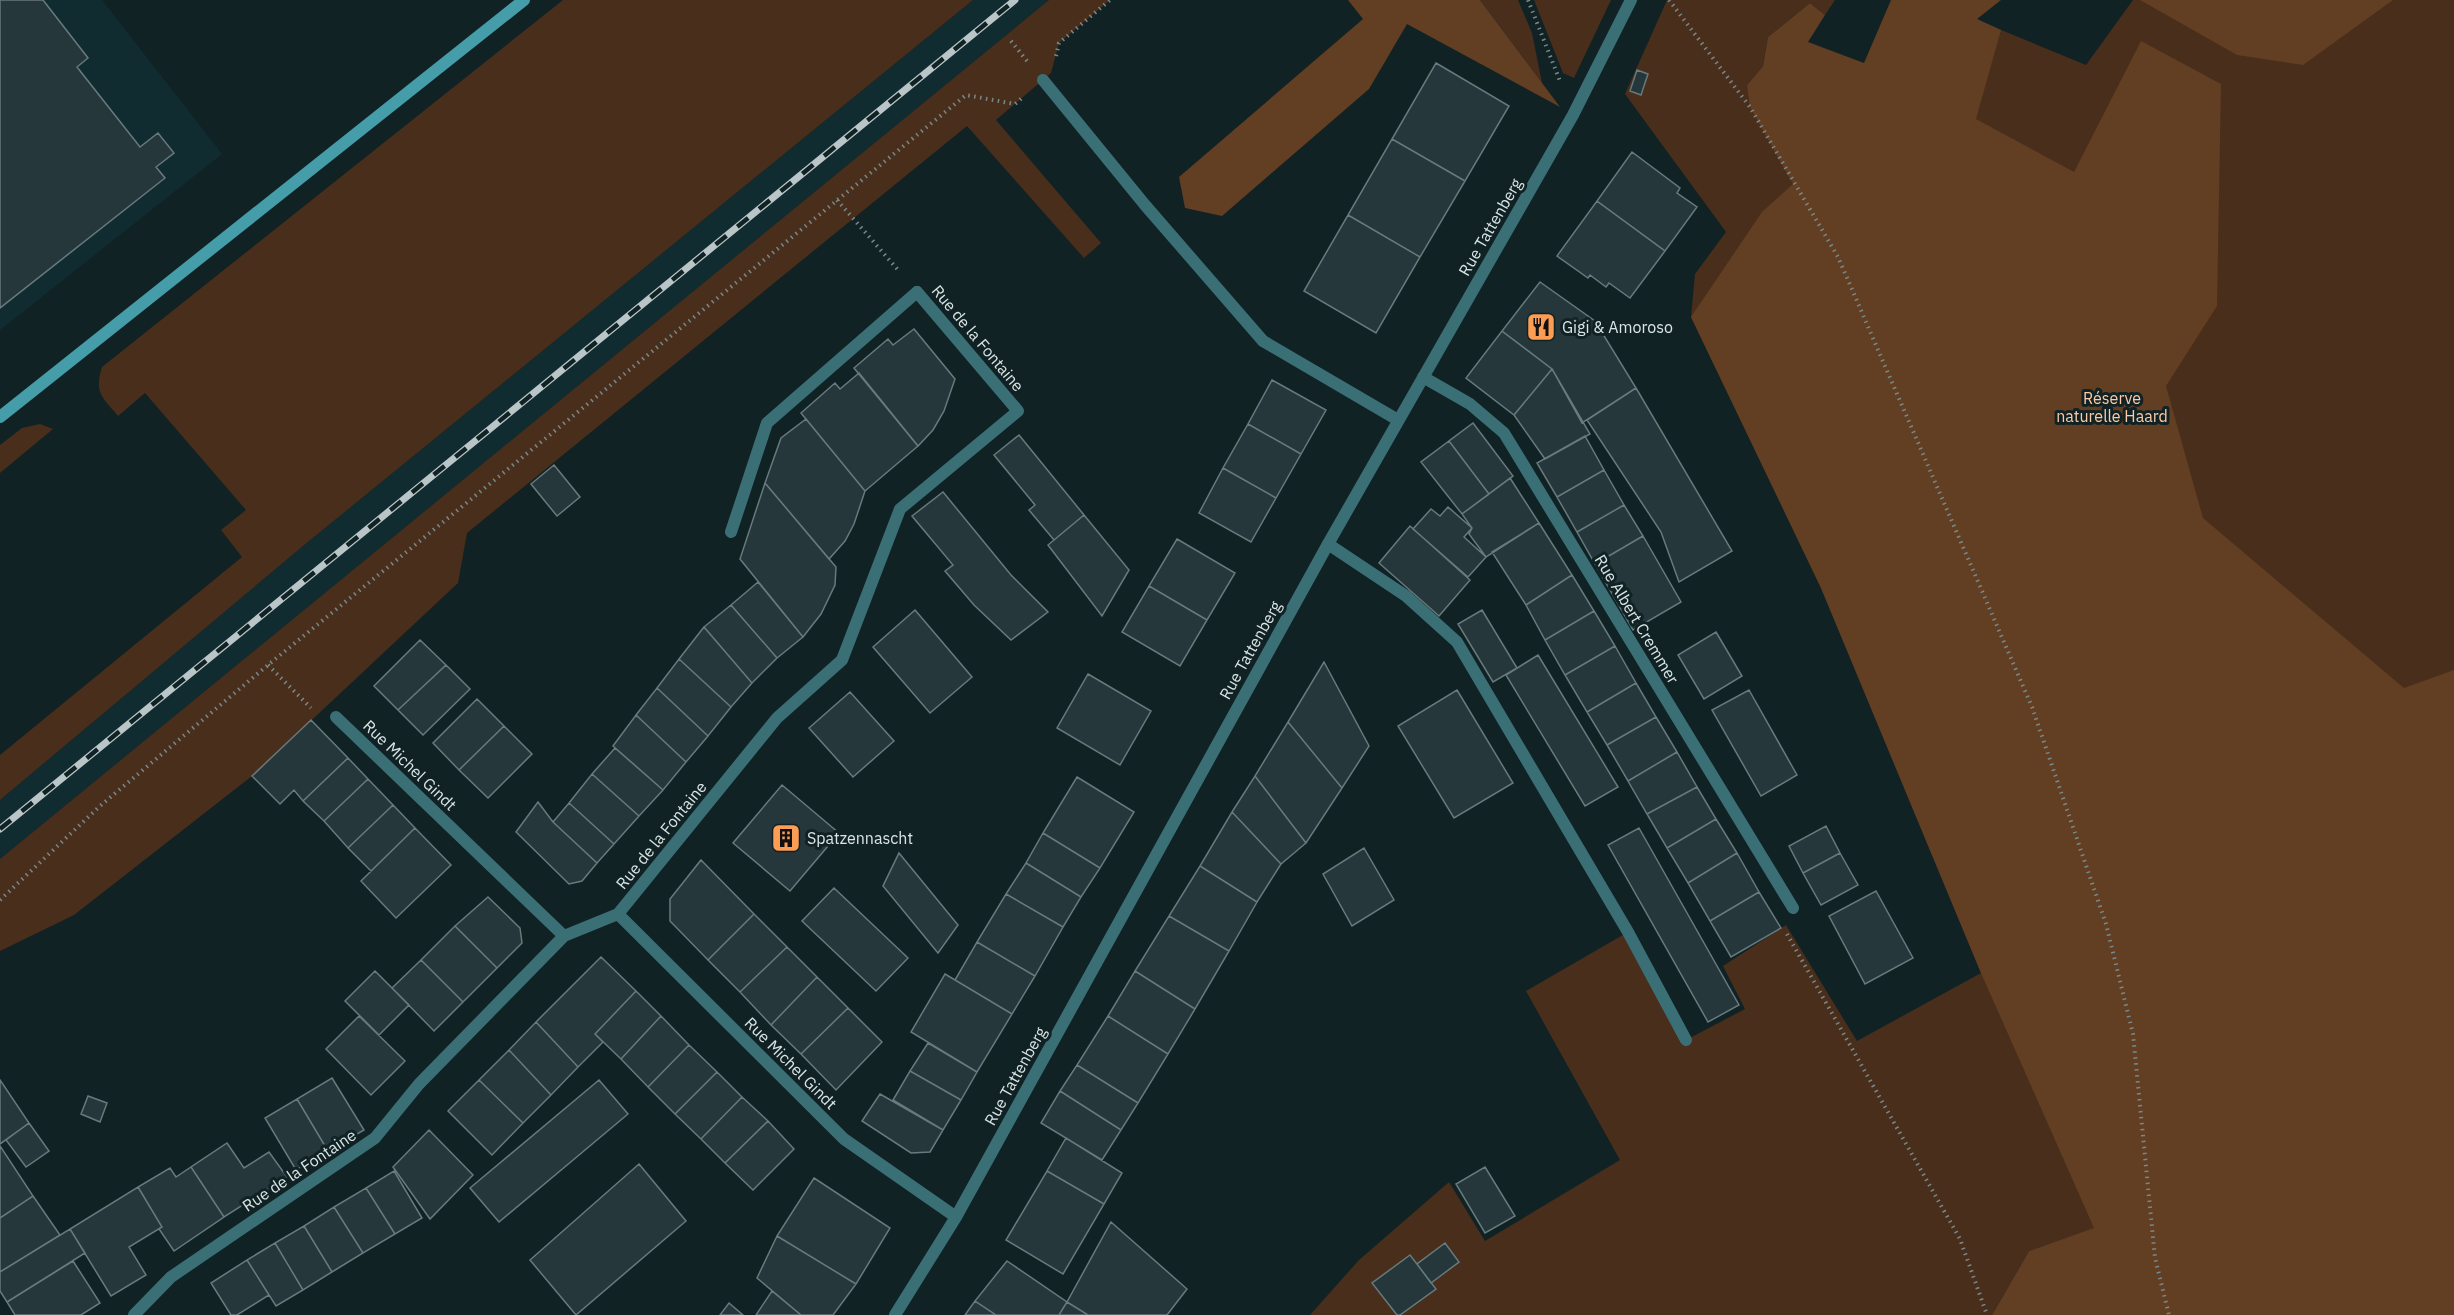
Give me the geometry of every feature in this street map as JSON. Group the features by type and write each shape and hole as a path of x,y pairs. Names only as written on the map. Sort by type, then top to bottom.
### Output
{"main road":[{"path":"0,417 524,0"}],"street":[{"name":"Rue Tattenberg","path":"895,1315 956,1217 1328,544 1573,115 1631,0"},
{"path":"1043,80 1145,206 1263,341 1398,420"},
{"name":"Rue de la Fontaine","path":"134,1315 171,1277 375,1138 419,1083 564,936 618,914 777,718 842,660 900,509 1018,411 917,292 767,423 731,532"},
{"name":"Rue Albert Cremmer","path":"1423,376 1470,404 1504,432 1793,908"},
{"path":"1328,544 1406,596 1457,642 1629,932 1686,1040"},
{"name":"Rue Michel Gindt","path":"336,717 564,936"},
{"name":"Rue Michel Gindt","path":"618,914 844,1139 956,1217"}],"path":[{"path":"0,900 100,806 268,665 966,95 1015,104 1051,73 1059,43 1110,0"},
{"path":"1528,0 1573,115"},
{"path":"1669,0 1750,107 1838,257 2032,707 2106,924 2133,1034 2156,1258 2169,1315"},
{"path":"837,200 890,260"},
{"path":"268,665 318,715 336,717"},
{"path":"1793,908 1778,918 1960,1239 1987,1315"}],"shaded area":[{"path":"0,0 102,0 222,154 0,330"},
{"path":"973,0 1049,0 0,859 0,800 303,546"}],"green space":[{"path":"563,0 973,0 303,546 0,800 0,755 242,557 221,530 246,510 145,393 118,416 99,389 102,367"},
{"path":"1049,0 1110,0 1059,43 1051,73 996,120 1101,243 1084,258 967,126 467,533 458,583 252,776 74,915 0,951 0,859"},
{"path":"1348,0 1480,0 1560,107 1407,24 1369,89 1222,216 1185,208 1179,177 1363,19"},
{"path":"1480,0 1518,0 1532,33 1542,83"},
{"path":"1534,0 1611,0 1574,78 1563,73"},
{"name":"Réserve naturelle Haard","path":"1667,0 1835,0 1825,15 1810,3 1768,37 1763,66 1747,85 1793,184 1977,20 2086,65 2133,0 2454,0 2454,1315 2094,1229 2029,1251 1992,1315 1310,1315 1359,1260 1449,1182 1485,1241 1620,1160 1526,991 1628,932 1686,1040 1745,1009 1723,966 1786,925 1857,1041 1981,973 1821,588 1691,317 1695,274 1726,232 1625,94"},
{"name":"Réserve naturelle Haard","path":"1891,0 2001,0 1977,19 2001,30 1976,119 2074,172 2141,41 2221,84 2217,306 2166,386 2203,518 2404,688 2454,670 2454,1315 1992,1315 2029,1251 2094,1228 1981,973 1821,588 1691,317 1762,212 1793,184 1750,107 1747,85 1763,66 1768,37 1810,3 1825,15 1808,42 1864,63"},
{"path":"2140,0 2393,0 2303,65 2237,55"},
{"path":"40,424 53,429 0,473 0,445 22,428"}],"building":[{"path":"0,0 43,0 88,58 77,67 140,147 158,133 174,153 156,167 165,178 0,308"},
{"path":"1436,63 1509,106 1465,181 1392,139"},
{"path":"1637,70 1648,74 1641,95 1630,91"},
{"path":"1392,139 1465,181 1420,257 1348,215"},
{"path":"1632,152 1680,188 1677,193 1697,207 1665,251 1597,201"},
{"path":"1597,201 1665,251 1630,298 1609,283 1606,287 1590,275 1588,278 1557,256"},
{"path":"1348,215 1420,257 1376,333 1304,291"},
{"path":"1540,282 1595,321 1636,388 1582,423 1552,369 1502,331"},
{"path":"914,329 955,379 944,411 933,430 918,446 854,368 888,339 893,345"},
{"path":"1502,331 1552,369 1514,415 1466,378"},
{"path":"1552,369 1590,434 1545,459 1514,415"},
{"path":"859,373 918,446 865,491 801,413 835,383 840,389"},
{"path":"1272,380 1326,410 1301,454 1248,424"},
{"path":"1636,388 1732,551 1679,582 1661,532 1587,420"},
{"path":"806,419 865,491 854,524 845,541 829,559 765,483 781,438"},
{"path":"1473,423 1513,476 1489,494 1449,441"},
{"path":"1248,424 1301,454 1276,498 1223,468"},
{"path":"1019,435 1084,515 1054,540 1029,510 1035,505 994,455"},
{"path":"1585,436 1604,470 1557,497 1537,463"},
{"path":"1449,441 1489,494 1462,514 1421,462"},
{"path":"554,465 580,497 557,516 531,484"},
{"path":"1223,468 1276,498 1251,542 1199,513"},
{"path":"1604,470 1624,505 1577,532 1557,497"},
{"path":"1510,478 1539,523 1486,557 1469,534 1472,528 1462,514"},
{"path":"765,483 836,567 835,585 821,614 803,637 740,559"},
{"path":"943,492 1011,575 1048,612 1011,640 974,605 945,571 953,565 912,516"},
{"path":"1624,505 1643,536 1595,564 1577,532"},
{"path":"1448,507 1472,528 1464,537 1486,557 1468,577 1413,529 1431,509 1440,516"},
{"path":"1084,515 1129,570 1102,616 1048,545"},
{"path":"1539,523 1572,575 1526,605 1492,552"},
{"path":"1410,526 1470,580 1439,616 1379,563"},
{"path":"1643,536 1681,602 1633,630 1595,564"},
{"path":"1177,539 1235,573 1207,620 1149,586"},
{"path":"1572,575 1594,611 1545,640 1526,605"},
{"path":"758,582 803,637 777,658 731,605"},
{"path":"1149,586 1207,620 1180,666 1122,632"},
{"path":"731,605 777,658 752,683 704,627"},
{"path":"915,610 972,677 930,713 873,647"},
{"path":"1482,610 1517,668 1493,682 1458,624"},
{"path":"1594,611 1615,646 1565,675 1545,640"},
{"path":"704,627 752,683 731,707 679,659"},
{"path":"1716,632 1742,676 1704,699 1678,655"},
{"path":"420,640 446,665 398,710 374,686"},
{"path":"1615,646 1636,683 1587,712 1565,675"},
{"path":"1538,655 1618,787 1585,806 1506,675"},
{"path":"679,659 731,707 708,736 657,688"},
{"path":"1324,662 1369,746 1342,788 1288,722"},
{"path":"446,665 470,689 423,735 398,710"},
{"path":"1088,674 1151,711 1120,765 1057,728"},
{"path":"1636,683 1656,717 1607,745 1587,712"},
{"path":"657,688 708,736 686,762 636,715"},
{"path":"1457,690 1513,783 1454,818 1398,726"},
{"path":"1749,690 1797,775 1761,796 1712,710"},
{"path":"850,692 894,741 853,777 809,728"},
{"path":"477,699 504,726 459,770 433,743"},
{"path":"636,715 686,762 663,790 613,746"},
{"path":"1656,717 1677,752 1628,781 1607,745"},
{"path":"311,720 348,758 303,801 294,790 280,804 252,776"},
{"path":"1288,722 1342,788 1306,843 1255,776"},
{"path":"504,726 532,754 488,798 459,770"},
{"path":"615,748 663,790 639,816 592,774"},
{"path":"1677,752 1697,787 1647,814 1628,781"},
{"path":"348,758 368,779 324,821 303,801"},
{"path":"592,774 639,816 614,844 569,803"},
{"path":"1255,776 1306,843 1281,864 1232,812"},
{"path":"1077,777 1134,812 1100,868 1043,833"},
{"path":"368,779 393,805 348,848 324,821"},
{"name":"Spatzennascht","path":"782,785 839,833 790,891 733,843"},
{"path":"1697,787 1716,819 1667,848 1647,814"},
{"path":"538,802 553,822 597,863 582,881 569,884 516,832"},
{"path":"569,803 614,844 597,863 553,822"},
{"path":"393,805 415,828 371,871 348,848"},
{"path":"1232,812 1281,864 1257,902 1200,866"},
{"path":"1716,819 1737,853 1688,883 1667,848"},
{"path":"1826,826 1840,853 1803,873 1789,846"},
{"path":"415,828 451,865 396,918 361,881"},
{"path":"1639,828 1739,1005 1708,1022 1608,845"},
{"path":"1043,833 1100,868 1081,897 1026,863"},
{"path":"1364,848 1394,900 1352,926 1323,874"},
{"path":"899,853 958,925 938,953 883,886"},
{"path":"1737,853 1759,892 1710,921 1688,883"},
{"path":"1840,853 1858,885 1821,905 1803,873"},
{"path":"701,860 754,914 708,960 670,921 670,899"},
{"path":"1026,863 1081,897 1063,927 1006,894"},
{"path":"1200,866 1257,902 1229,951 1169,916"},
{"path":"834,888 908,958 876,991 802,921"},
{"path":"1876,891 1913,958 1865,984 1829,916"},
{"path":"1759,892 1781,928 1731,957 1710,921"},
{"path":"1006,894 1063,927 1035,976 977,942"},
{"path":"488,897 520,928 522,943 497,968 455,926"},
{"path":"754,914 787,947 740,992 708,960"},
{"path":"1169,916 1229,951 1195,1009 1135,971"},
{"path":"455,926 497,968 463,1002 421,960"},
{"path":"977,942 1035,976 1012,1014 955,980"},
{"path":"787,947 817,977 771,1025 740,992"},
{"path":"601,957 636,991 595,1034 603,1042 578,1067 536,1022"},
{"path":"421,960 463,1002 434,1031 392,988"},
{"path":"375,971 409,1005 379,1035 345,1001"},
{"path":"1135,971 1195,1009 1168,1054 1108,1016"},
{"path":"945,974 1012,1014 977,1072 911,1032"},
{"path":"817,977 848,1008 801,1054 771,1025"},
{"path":"636,991 661,1016 621,1059 595,1034"},
{"path":"848,1008 882,1042 836,1090 801,1054"},
{"path":"359,1016 405,1061 371,1095 326,1049"},
{"path":"661,1016 689,1045 648,1087 621,1059"},
{"path":"1108,1016 1168,1054 1138,1103 1077,1065"},
{"path":"536,1022 578,1067 551,1095 509,1050"},
{"path":"928,1043 977,1072 961,1100 910,1071"},
{"path":"689,1045 717,1072 675,1114 648,1087"},
{"path":"509,1050 551,1095 523,1123 479,1080"},
{"path":"1077,1065 1138,1103 1121,1130 1060,1091"},
{"path":"910,1071 961,1100 943,1130 893,1100"},
{"path":"717,1072 742,1097 701,1139 675,1114"},
{"path":"332,1078 364,1130 328,1151 297,1099"},
{"path":"0,1080 29,1123 0,1144"},
{"path":"479,1080 523,1123 492,1155 448,1111"},
{"path":"599,1080 628,1114 499,1222 470,1188"},
{"path":"1060,1091 1121,1130 1102,1160 1041,1123"},
{"path":"880,1094 943,1130 930,1152 911,1153 862,1121"},
{"path":"88,1096 107,1103 100,1122 81,1114"},
{"path":"742,1097 768,1121 725,1163 701,1139"},
{"path":"297,1099 328,1151 296,1170 265,1118"},
{"path":"768,1121 794,1149 753,1190 725,1163"},
{"path":"29,1123 49,1151 26,1167 6,1140"},
{"path":"429,1130 473,1175 430,1219 393,1167"},
{"path":"1066,1138 1122,1173 1104,1204 1047,1171"},
{"path":"227,1143 244,1168 269,1152 287,1177 224,1217 191,1167"},
{"path":"0,1146 33,1196 0,1218"},
{"path":"639,1164 686,1221 576,1315 530,1260"},
{"path":"191,1167 224,1217 174,1251 159,1229 162,1227 138,1187 170,1168 176,1177"},
{"path":"1485,1167 1515,1216 1485,1233 1456,1184"},
{"path":"394,1171 422,1218 395,1234 366,1188"},
{"path":"1047,1171 1104,1204 1063,1274 1006,1240"},
{"path":"814,1178 890,1228 856,1284 777,1236"},
{"path":"138,1187 162,1227 129,1247 146,1275 111,1296 70,1229"},
{"path":"366,1188 395,1234 363,1253 334,1207"},
{"path":"33,1196 60,1235 0,1272 0,1218"},
{"path":"334,1207 363,1253 332,1272 304,1226"},
{"path":"1111,1222 1187,1289 1167,1315 1088,1315 1067,1302"},
{"path":"304,1226 332,1272 303,1290 275,1243"},
{"path":"70,1229 85,1253 7,1302 0,1291 0,1272"},
{"path":"777,1236 856,1284 833,1315 801,1315 757,1278"},
{"path":"275,1243 303,1290 276,1306 247,1260"},
{"path":"1445,1243 1459,1262 1431,1283 1417,1264"},
{"path":"1410,1255 1436,1289 1397,1315 1372,1283"},
{"path":"247,1260 269,1295 237,1315 231,1315 211,1283"},
{"path":"73,1261 100,1303 81,1315 15,1315 7,1302"},
{"path":"1007,1261 1067,1302 1059,1315 996,1315 975,1301"},
{"path":"772,1291 801,1315 756,1315"},
{"path":"975,1301 996,1315 965,1315"},
{"path":"1067,1302 1088,1315 1059,1315"},
{"path":"729,1303 743,1315 720,1315"}],"railway":[{"path":"0,829 1015,0"}],"place":[{"name":"Gigi & Amoroso","path":"1541,327"},
{"name":"Spatzennascht","path":"786,838"}]}
